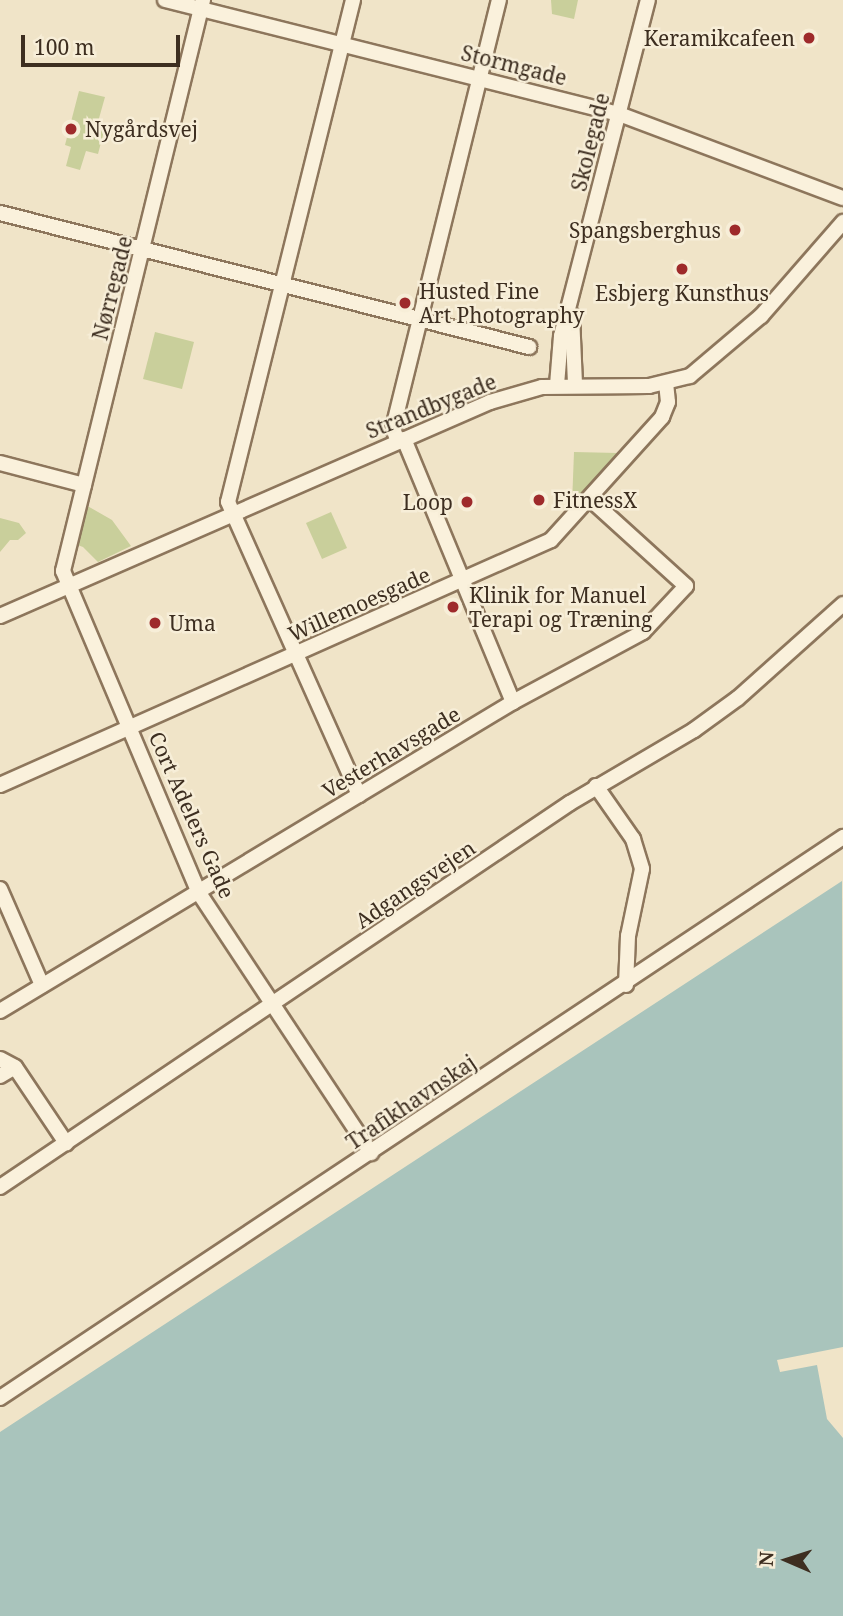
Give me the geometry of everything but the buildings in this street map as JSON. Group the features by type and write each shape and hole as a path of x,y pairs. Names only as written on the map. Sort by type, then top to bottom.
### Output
{"street":[{"name":"Stormgade","path":"165,0 202,4 342,44 619,114 843,198"},
{"path":"353,0 229,493 231,514 359,795"},
{"path":"499,0 393,428 401,440 513,702"},
{"name":"Skolegade","path":"558,385 561,336 648,0"},
{"name":"Nørregade","path":"66,586 65,552 144,250 202,4"},
{"path":"0,213 529,347"},
{"name":"Strandbygade","path":"0,616 490,402 558,385 666,384 697,373 724,352 843,222"},
{"name":"Skolegade","path":"573,294 575,383"},
{"name":"Willemoesgade","path":"0,785 462,582 551,540 591,500 662,417 668,402 666,384"},
{"path":"0,463 84,485"},
{"name":"Vesterhavsgade","path":"0,1011 513,702 643,632 686,586 591,500"},
{"name":"Cort Adelers Gade","path":"66,586 131,729 199,893 371,1153"},
{"name":"Adgangsvejen","path":"1,1186 596,786 669,746 738,698 837,619 843,604"},
{"path":"596,786 633,839 642,869 628,936 626,985"},
{"name":"Trafikhavnskaj","path":"0,1398 626,985 843,837"},
{"path":"0,888 42,985"},
{"path":"0,1059 15,1067 66,1143"},
{"path":"0,1076 15,1067"}],"green space":[{"path":"551,0 578,0 574,19 552,14"},
{"path":"79,91 105,97 96,129 104,131 98,154 86,151 80,170 66,166 71,147 65,145"},
{"path":"155,332 194,342 182,389 143,379"},
{"path":"574,452 618,453 572,504"},
{"path":"84,504 112,520 131,546 98,562 83,547 72,543"},
{"path":"331,512 347,548 322,559 306,523"},
{"path":"0,518 19,523 26,533 18,540 10,540 0,552"}],"water":[{"path":"842,881 843,1347 777,1360 780,1372 817,1365 827,1419 843,1438 843,1616 0,1616 0,1432"}],"place":[{"name":"Keramikcafeen","path":"809,38"},
{"name":"Nygårdsvej","path":"71,129"},
{"name":"Spangsberghus","path":"735,230"},
{"name":"Esbjerg Kunsthus","path":"682,269"},
{"name":"Husted Fine Art Photography","path":"405,303"},
{"name":"FitnessX","path":"539,500"},
{"name":"Loop","path":"467,502"},
{"name":"Klinik for Manuel Terapi og Træning","path":"453,607"},
{"name":"Uma","path":"155,623"}]}
